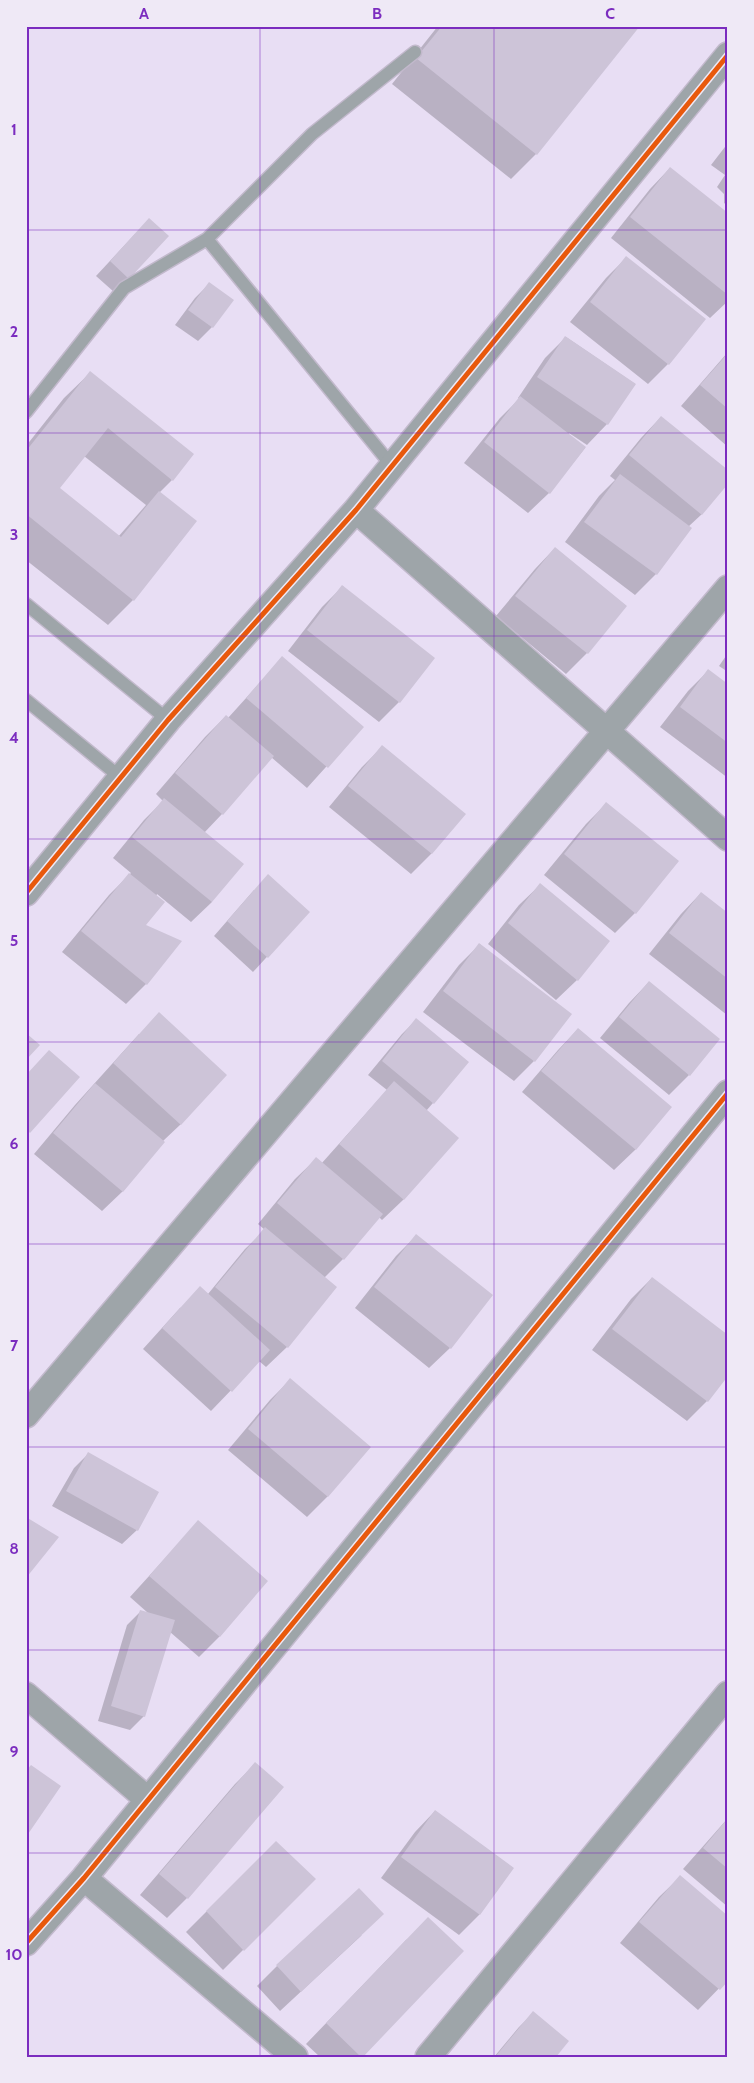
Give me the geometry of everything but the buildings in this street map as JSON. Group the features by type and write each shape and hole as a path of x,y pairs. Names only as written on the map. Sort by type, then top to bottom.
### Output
{"street":[{"path":"26,893 168,720 356,510 728,55"},
{"path":"356,510 728,838"},
{"path":"26,1415 728,588"},
{"path":"26,1943 84,1878 728,1092"},
{"path":"428,2057 728,1694"},
{"path":"26,1695 147,1800"},
{"path":"84,1878 295,2057"}],"lane":[{"path":"26,412 124,288 207,239 312,134 415,52"},
{"path":"207,239 392,466"},
{"path":"26,604 168,720"},
{"path":"26,700 120,777"}],"cycle path":[{"path":"26,893 168,720 356,510 728,55"},
{"path":"26,1943 84,1878 728,1093"}]}
